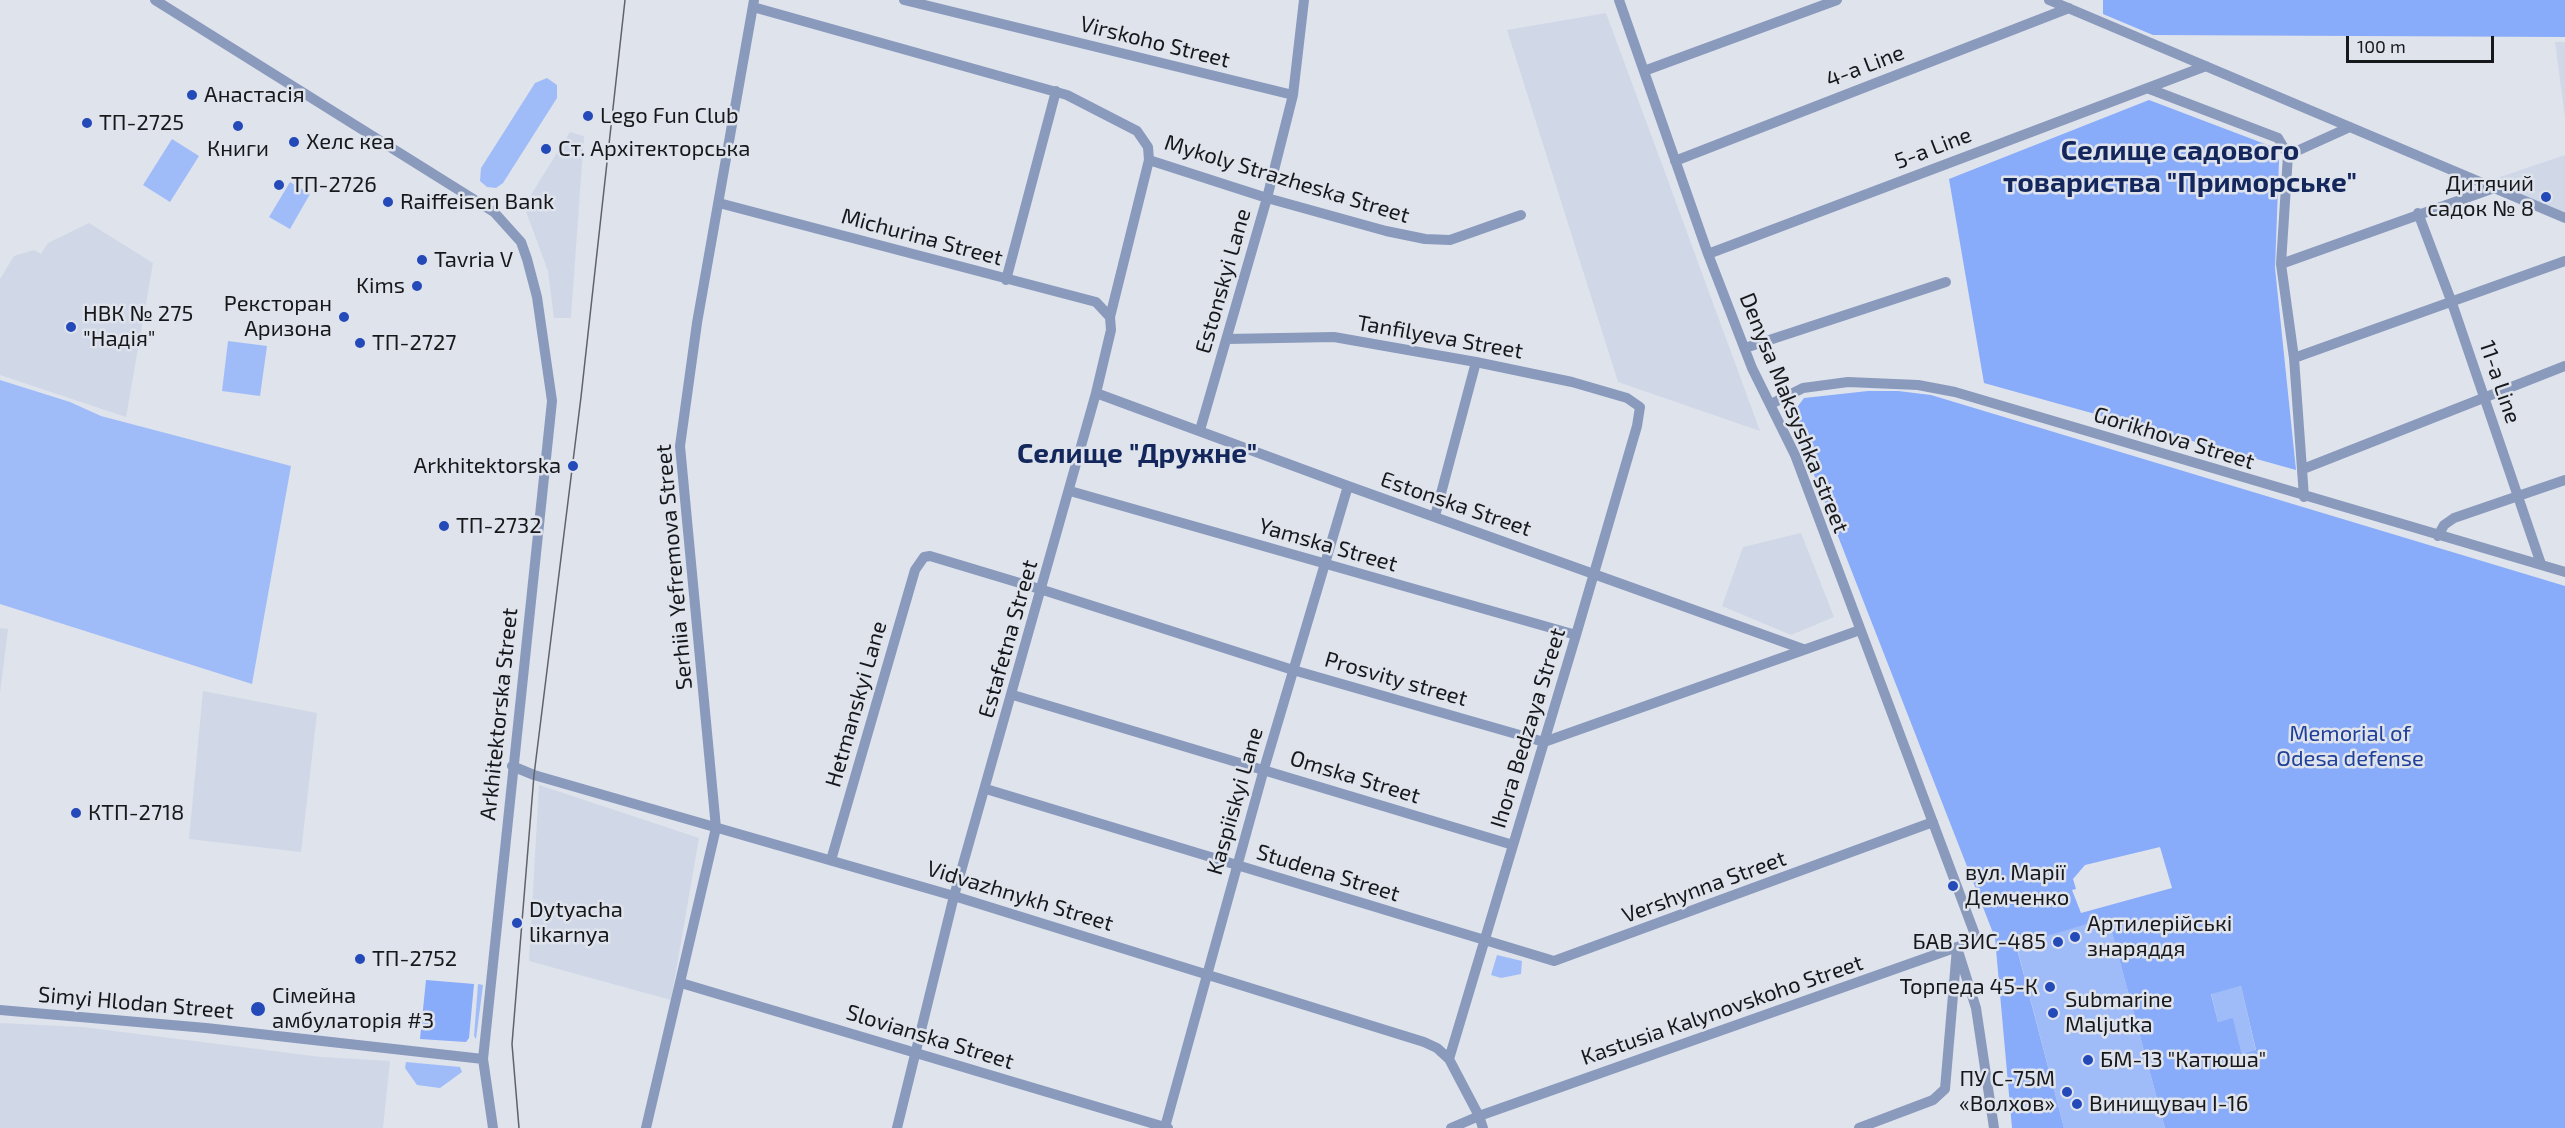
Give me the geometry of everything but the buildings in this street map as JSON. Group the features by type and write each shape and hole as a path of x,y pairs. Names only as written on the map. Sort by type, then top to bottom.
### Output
{"street":[{"name":"Arkhitektorska Street","path":"155,0 494,212 521,242 527,259 537,297 549,374 550,423 512,766 483,1059 493,1128"},
{"name":"Virskoho Street","path":"904,0 1293,95"},
{"name":"Estonskyi Lane","path":"1200,430 1267,198 1293,95 1304,0"},
{"name":"Denysa Maksyshka street","path":"1619,0 1708,254 1745,348 1795,455 1977,940"},
{"path":"1644,72 1837,0"},
{"path":"2049,0 2565,218"},
{"name":"Mykoly Strazheska Street","path":"753,4 1056,91 1099,110 1137,131 1148,147 1149,160 1267,198 1386,231 1440,241 1465,237 1521,215"},
{"name":"Serhiia Yefremova Street","path":"647,1128 717,828 680,446 697,323 753,4"},
{"name":"4-a Line","path":"1675,161 2068,8"},
{"name":"5-a Line","path":"1708,254 2205,66"},
{"path":"2147,88 2278,138 2288,155 2282,264 2294,358 2304,497"},
{"path":"1006,280 1056,91"},
{"path":"2288,155 2350,127"},
{"name":"Estafetna Street","path":"897,1128 954,896 1043,590 1096,393 1111,330 1110,317 1149,160"},
{"path":"2282,264 2418,213 2494,188"},
{"name":"Michurina Street","path":"719,203 1096,302 1110,317"},
{"name":"11-a Line","path":"2418,213 2452,303 2541,564"},
{"path":"2294,358 2565,261"},
{"path":"1745,348 1946,282"},
{"name":"Tanfilyeva Street","path":"1227,339 1334,338 1476,362 1572,382 1627,398 1640,407"},
{"path":"1435,516 1476,362"},
{"path":"2303,469 2565,366"},
{"name":"Gorikhova Street","path":"1771,404 1788,394 1821,384 1869,382 1918,385 1955,392 2304,497 2565,572"},
{"name":"Estonska Street","path":"1096,393 1803,649"},
{"name":"Ihora Bedzaya Street","path":"1449,1059 1576,635 1637,426 1640,407"},
{"path":"2438,536 2444,525 2454,518 2565,480"},
{"name":"Kaspiiskyi Lane","path":"1166,1128 1237,865 1323,564 1348,486"},
{"name":"Yamska Street","path":"1070,491 1576,635"},
{"name":"Prosvity street","path":"919,560 930,556 1293,670 1544,742"},
{"name":"Hetmanskyi Lane","path":"831,860 919,560"},
{"path":"1544,742 1860,630"},
{"name":"Omska Street","path":"1013,695 1513,845"},
{"name":"Vidvazhnykh Street","path":"512,766 534,775 954,896 1424,1042 1437,1047 1449,1059 1483,1128"},
{"name":"Studena Street","path":"986,789 1485,942"},
{"name":"Vershynna Street","path":"1485,942 1554,961 1560,960 1934,822"},
{"name":"Kastusia Kalynovskoho Street","path":"1451,1128 1479,1116 1977,940"},
{"path":"1859,1128 1933,1100 1945,1089 1957,948"},
{"path":"1957,948 1976,1008 1994,1128"},
{"name":"Slovianska Street","path":"681,983 1166,1128"},
{"name":"Simyi Hlodan Street","path":"0,1010 206,1028 483,1059"}],"shaded area":[{"path":"1606,13 1760,431 1618,382 1507,30"},
{"name":"Дитячий садок № 8","path":"2555,42 2565,42 2565,118"},
{"path":"547,78 557,85 557,98 503,183 496,188 487,187 480,181 481,168 535,83"},
{"path":"570,132 584,136 571,318 554,318 548,271 524,206"},
{"path":"172,139 199,156 170,202 143,185"},
{"name":"Дитячий садок № 8","path":"2565,155 2565,214 2491,180"},
{"path":"290,182 310,194 290,229 269,217"},
{"name":"НВК № 275 \"Надія\"","path":"89,223 153,263 126,417 0,375 0,279 14,256 34,250 41,254 48,243"},
{"path":"228,341 267,346 260,396 222,391"},
{"path":"0,380 70,402 101,416 291,466 252,684 0,604"},
{"path":"1801,533 1834,617 1791,635 1722,606 1743,547"},
{"path":"0,628 8,629 0,693"},
{"path":"203,691 317,713 301,852 189,839"},
{"path":"539,785 699,838 671,1000 529,961"},
{"path":"2108,918 2165,1128 2064,1128 2016,944"},
{"path":"1497,955 1522,961 1521,974 1501,978 1491,975"},
{"path":"478,984 483,985 476,1039 474,1036"},
{"path":"2241,986 2256,1051 2242,1054 2233,1019 2218,1022 2211,993"},
{"path":"0,1023 82,1027 321,1057 390,1061 383,1128 0,1128"},
{"path":"406,1062 460,1067 462,1072 440,1088 417,1085 405,1068"}],"green space":[{"path":"2103,0 2565,0 2565,37 2153,35 2103,14"},
{"path":"2149,100 2273,147 2279,161 2275,268 2296,470 1984,383 1949,179"},
{"name":"Memorial of Odesa defense","path":"1868,391 1898,391 1931,395 2565,586 2565,1128 2165,1128 2108,918 2016,945 2064,1128 2012,1128 1995,938 1793,421 1795,410 1804,398","holes":["2160,847 2172,888 2081,913 2072,890 2076,889 2073,879 2085,865","2241,986 2256,1050 2242,1054 2233,1018 2218,1022 2211,994"]},
{"path":"426,980 474,984 469,1038 466,1042 420,1039"}],"tram line":[{"path":"519,1128 512,1044 534,775 581,397 625,0"}],"place":[{"name":"Анастасія","path":"192,95"},
{"name":"Lego Fun Club","path":"588,116"},
{"name":"ТП-2725","path":"87,123"},
{"name":"Книги","path":"238,126"},
{"name":"Хелс кеа","path":"294,142"},
{"name":"Ст. Архітекторська","path":"546,149"},
{"name":"ТП-2726","path":"279,185"},
{"name":"Дитячий садок № 8","path":"2546,197"},
{"name":"Raiffeisen Bank","path":"388,202"},
{"name":"Tavria V","path":"422,260"},
{"name":"Kims","path":"417,286"},
{"name":"Рексторан Аризона","path":"344,317"},
{"name":"НВК № 275 \"Надія\"","path":"71,327"},
{"name":"ТП-2727","path":"360,343"},
{"name":"Arkhitektorska","path":"573,466"},
{"name":"ТП-2732","path":"444,526"},
{"name":"КТП-2718","path":"76,813"},
{"name":"вул. Марії Демченко","path":"1953,886"},
{"name":"Dytyacha likarnya","path":"517,923"},
{"name":"Артилерійські знаряддя","path":"2075,937"},
{"name":"БАВ ЗИС-485","path":"2058,942"},
{"name":"ТП-2752","path":"360,959"},
{"name":"Торпеда 45-К","path":"2050,987"},
{"name":"Сімейна амбулаторія #3","path":"258,1009"},
{"name":"Submarine Maljutka","path":"2053,1013"},
{"name":"БМ-13 \"Катюша\"","path":"2088,1060"},
{"name":"ПУ С-75М «Волхов»","path":"2067,1092"},
{"name":"Винищувач І-16","path":"2077,1104"}],"district":[{"name":"Селище садового товариства \"Приморське\"","path":"2180,167"},
{"name":"Селище \"Дружне\"","path":"1137,454"}]}
